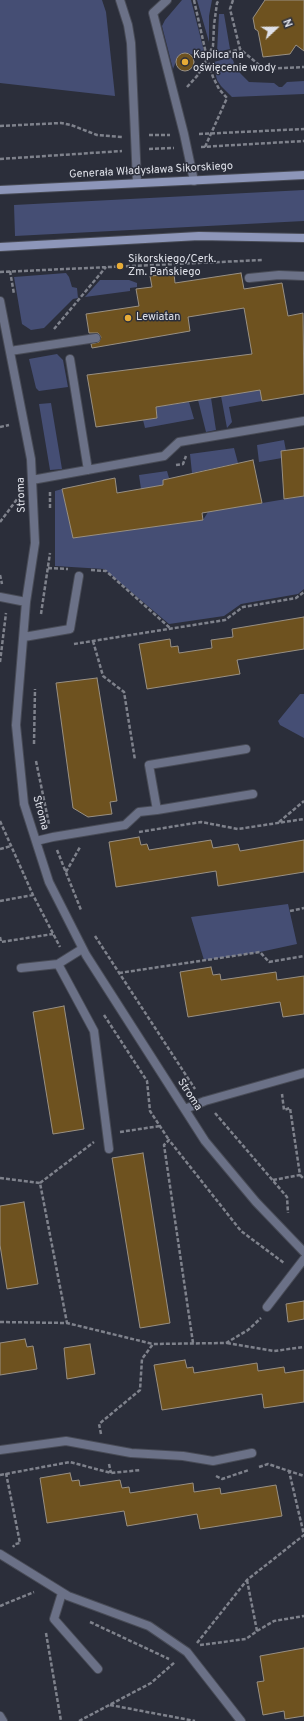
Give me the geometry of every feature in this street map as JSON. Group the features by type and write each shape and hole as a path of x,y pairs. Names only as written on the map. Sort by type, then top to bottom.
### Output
{"main road":[{"name":"Generała Władysława Sikorskiego","path":"0,190 137,182 194,181 304,175"},
{"path":"0,247 199,236 304,238"}],"street":[{"path":"120,0 128,25 131,43 137,182"},
{"path":"167,0 153,13 174,92 194,181"},
{"path":"249,278 279,275 304,276"},
{"name":"Stroma","path":"0,301 31,459 35,543 26,602 16,725 24,804 49,882 82,949 205,1141 256,1202 304,1252"},
{"path":"10,351 96,338"},
{"path":"70,359 88,470"},
{"path":"32,480 164,456 179,442 304,421"},
{"path":"24,637 70,629 76,573"},
{"path":"2,598 26,602"},
{"path":"157,810 149,765 246,749"},
{"path":"36,841 125,825 139,812 253,794"},
{"path":"21,968 58,964 82,949"},
{"path":"58,964 94,1031 109,1149"},
{"path":"185,1109 205,1101 304,1073"},
{"path":"267,1307 294,1270 304,1259"},
{"path":"0,1450 66,1441 131,1452 184,1456 213,1461 252,1454"},
{"path":"3,1556 68,1596 150,1626 187,1652 241,1721"},
{"path":"62,1593 54,1619 98,1669"},
{"path":"0,1716 3,1721"}],"path":[{"path":"194,0 213,77 219,89 227,98 205,147"},
{"path":"174,92 186,87 198,75 208,58 213,46 214,24 217,3 219,0"},
{"path":"233,0 230,10 240,49 264,69 304,67"},
{"path":"208,58 240,49"},
{"path":"0,126 61,123 71,125 97,135 119,137 304,129"},
{"path":"0,272 266,260"},
{"path":"52,332 107,267"},
{"path":"10,271 16,300"},
{"path":"0,427 9,426 8,419"},
{"path":"175,465 183,464 188,451"},
{"path":"47,477 50,489 50,512"},
{"path":"0,522 20,496"},
{"path":"38,634 50,552"},
{"path":"48,568 76,573"},
{"path":"87,570 106,571 171,628"},
{"path":"0,575 2,598 6,608 0,662"},
{"path":"72,645 225,620 243,607 296,598 304,592"},
{"path":"93,641 103,676 124,692 136,761"},
{"path":"34,751 35,682"},
{"path":"36,759 49,824 82,912"},
{"path":"279,823 304,801"},
{"path":"131,833 201,822 238,829 304,819"},
{"path":"145,823 147,831"},
{"path":"66,872 84,841"},
{"path":"0,849 12,846"},
{"path":"0,901 33,895"},
{"path":"290,911 304,908"},
{"path":"92,932 191,1084 287,1198 287,1212 293,1218"},
{"path":"0,937 1,943 53,934"},
{"path":"119,973 260,952 269,962 304,956"},
{"path":"282,1095 284,1110 290,1108 300,1175 304,1179"},
{"path":"193,1343 164,1145 169,1140 241,1231 294,1270"},
{"path":"273,1180 300,1175"},
{"path":"0,1178 40,1183 66,1322"},
{"path":"226,1343 248,1330 264,1316"},
{"path":"0,1322 66,1322 153,1344 226,1343 274,1351 304,1347"},
{"path":"102,1438 98,1424 140,1390 142,1359 153,1344"},
{"path":"108,1459 111,1473"},
{"path":"289,1471 304,1535 247,1580 196,1645 246,1639 274,1621 304,1616"},
{"path":"3,1556 15,1544 20,1543 6,1473"},
{"path":"247,1580 257,1631"},
{"path":"0,1606 34,1592"},
{"path":"85,1619 175,1662 180,1668"},
{"path":"46,1626 47,1647 61,1721"},
{"path":"79,1721 150,1682 175,1662"},
{"path":"109,1705 195,1721"}],"shaded area":[{"path":"0,0 102,0 106,12 115,96 0,83"},
{"path":"182,0 191,0 205,55 200,57 188,53 180,55 173,69 162,26 165,20"},
{"path":"197,0 212,0 209,16 209,42"},
{"path":"219,14 224,14 230,49 217,52"},
{"path":"232,57 240,73 249,82 274,83 279,87 282,87 287,82 304,81 304,94 232,97 217,80 214,62"},
{"path":"304,190 304,221 15,236 14,205"},
{"path":"66,273 72,287 77,288 78,298 73,299 44,328 31,330 22,324 14,277"},
{"path":"100,280 129,280 137,283 137,287 130,288 130,291 85,297"},
{"path":"57,354 63,360 68,387 39,391 36,388 29,359"},
{"path":"260,390 262,401 229,407 232,422 227,428 221,396"},
{"path":"211,398 216,430 206,432 198,400"},
{"path":"189,402 194,419 145,428 143,420 157,418 156,407"},
{"path":"51,403 62,469 50,470 39,404"},
{"path":"284,440 286,451 282,458 259,462 257,445"},
{"path":"234,448 238,463 192,473 190,454"},
{"path":"167,471 169,478 163,480 163,485 141,489 139,475"},
{"path":"62,489 73,538 203,520 208,512 304,496 304,589 298,594 241,604 224,616 169,624 104,569 55,566 55,491"},
{"path":"300,694 304,694 304,738 280,725 278,721"},
{"path":"288,904 297,944 260,952 204,960 191,917"}],"building":[{"path":"265,0 304,0 304,51 296,45 290,54 263,57 258,31 255,29 253,18"},
{"path":"181,53 189,53 194,58 192,69 189,71 181,71 176,66 176,58"},
{"path":"241,273 244,289 282,283 288,316 303,313 304,394 262,401 260,390 156,407 157,418 96,427 87,375 252,354 244,308 188,317 190,331 92,348 91,344 99,342 101,337 98,333 89,333 86,314 139,306 136,289 152,287 150,276 174,274 175,283"},
{"path":"304,448 304,496 284,499 281,451"},
{"path":"253,460 262,503 202,513 203,520 73,538 62,489 115,478 117,493 163,485 163,480"},
{"path":"304,617 304,649 237,660 240,674 147,689 139,644 170,639 171,647 178,646 179,653 212,648 211,640 233,637 232,629"},
{"path":"97,678 117,801 110,802 112,814 88,817 73,808 56,683"},
{"path":"139,837 141,845 147,844 149,850 211,840 213,848 238,844 240,851 304,840 304,872 218,886 216,871 116,887 109,842"},
{"path":"211,967 213,975 220,974 221,980 276,972 277,980 304,976 304,1014 283,1017 280,1002 188,1017 180,972"},
{"path":"64,1006 84,1129 53,1134 33,1012"},
{"path":"143,1153 170,1323 140,1328 112,1158"},
{"path":"24,1202 38,1284 7,1289 0,1245 0,1206"},
{"path":"304,1301 304,1319 288,1322 286,1304"},
{"path":"25,1339 27,1347 33,1346 37,1369 0,1375 0,1343"},
{"path":"90,1344 95,1374 67,1379 64,1348"},
{"path":"185,1360 187,1368 193,1367 194,1373 257,1363 258,1371 284,1367 285,1373 304,1370 304,1402 264,1408 262,1394 162,1410 154,1365"},
{"path":"70,1473 72,1481 79,1480 80,1486 120,1480 122,1488 129,1487 130,1493 193,1483 194,1492 220,1488 221,1494 276,1485 282,1516 200,1529 197,1514 127,1526 124,1511 47,1523 40,1478"},
{"path":"304,1648 304,1716 285,1719 284,1711 263,1715 257,1682 264,1681 260,1656"}],"place":[{"name":"Kaplica na oświęcenie wody","path":"185,62"},
{"name":"Sikorskiego/Cerk. Zm. Pańskiego","path":"120,266"},
{"name":"Lewiatan","path":"128,318"}]}
